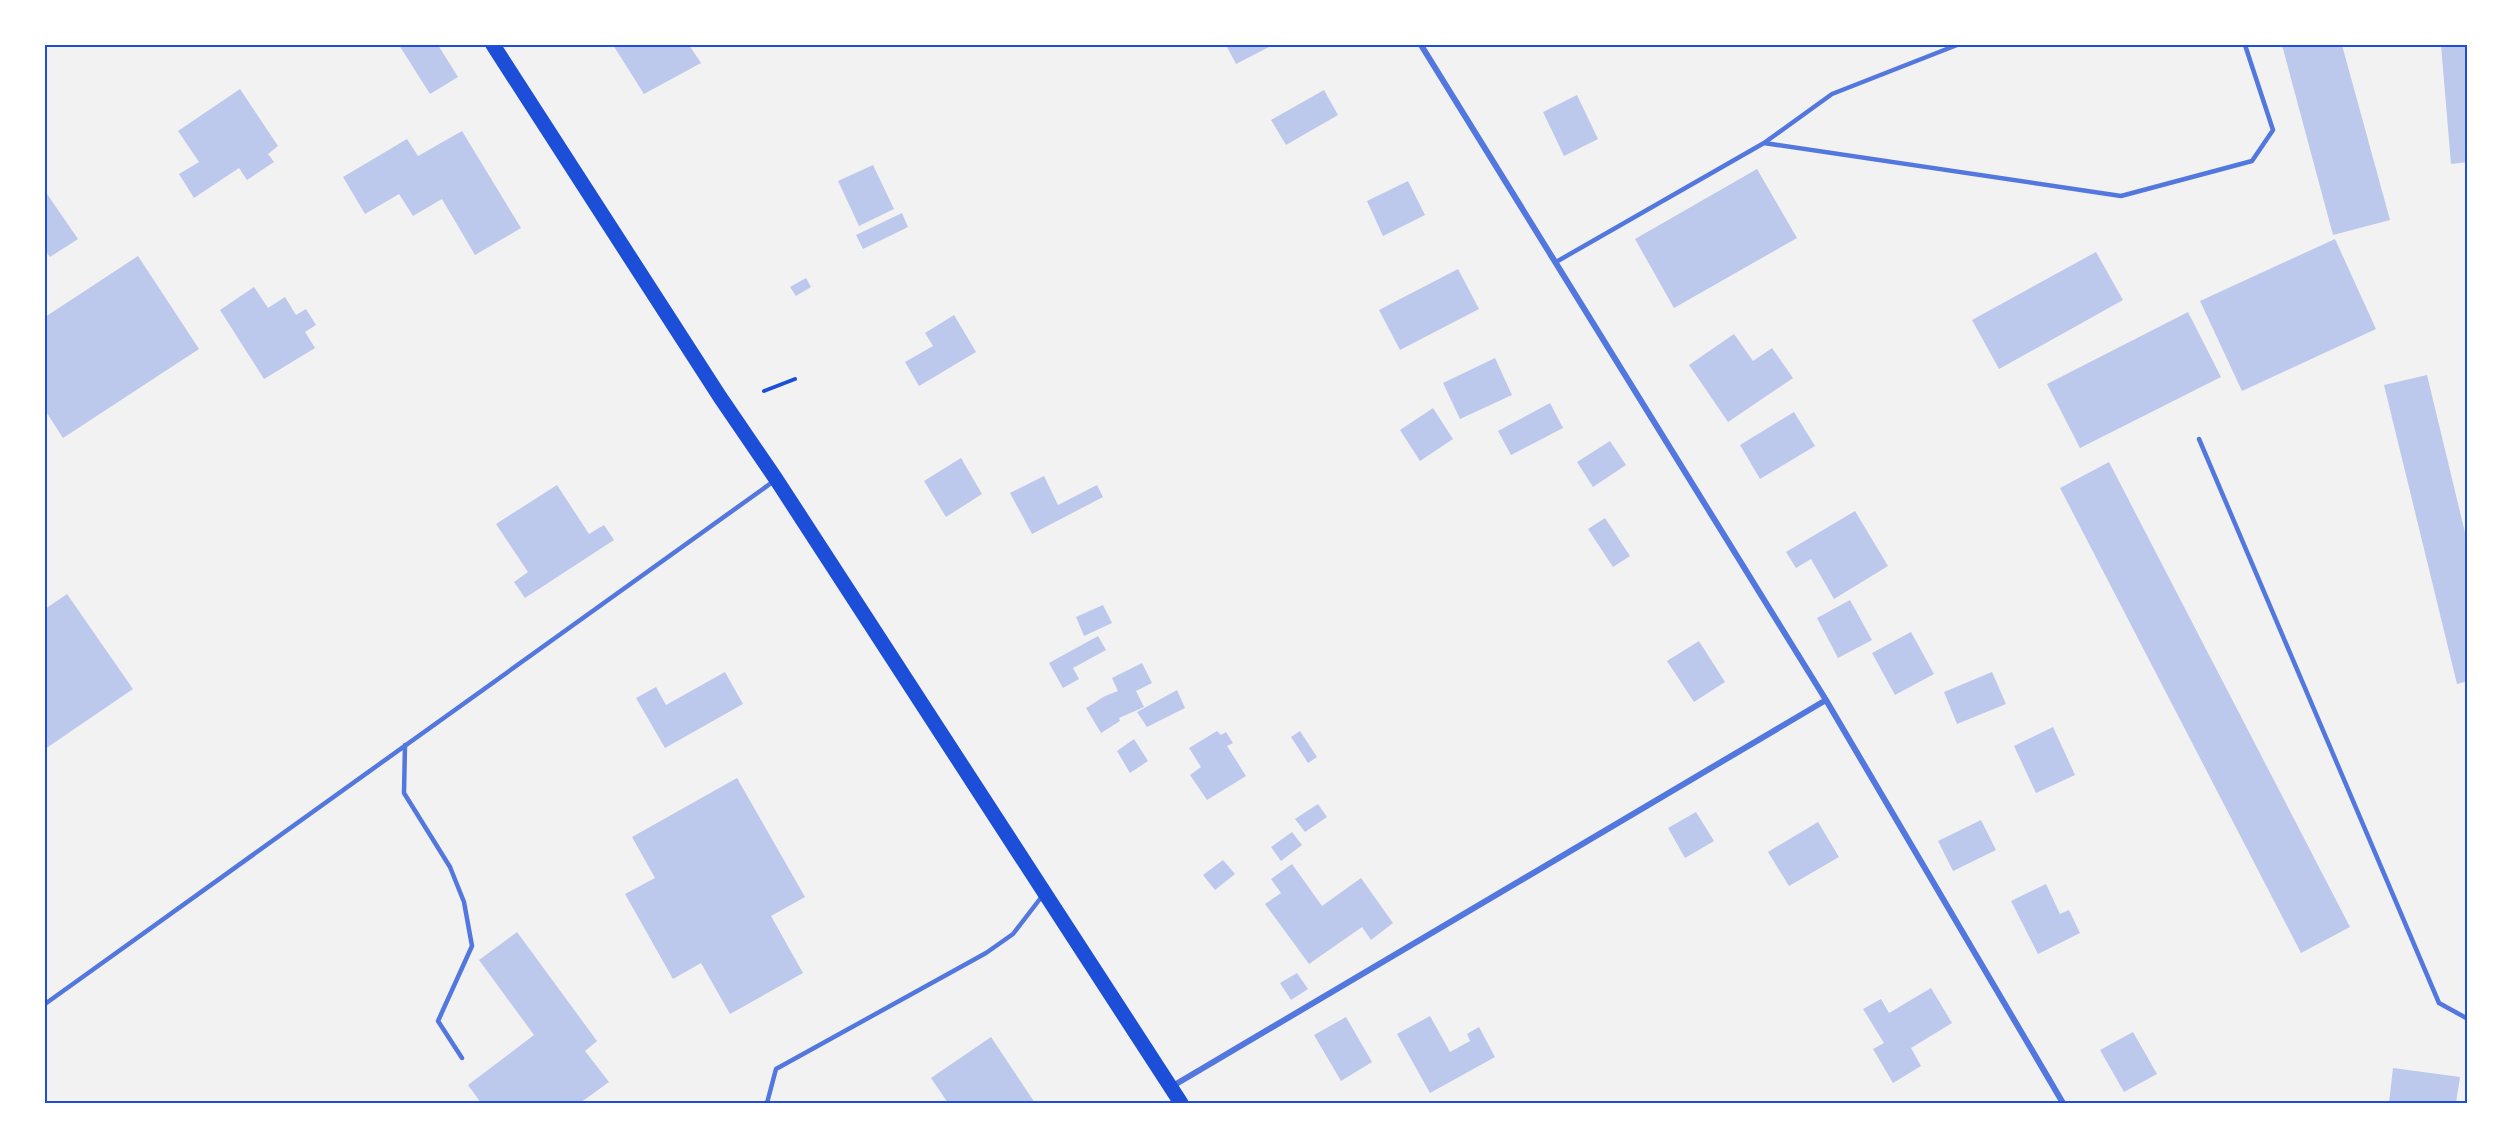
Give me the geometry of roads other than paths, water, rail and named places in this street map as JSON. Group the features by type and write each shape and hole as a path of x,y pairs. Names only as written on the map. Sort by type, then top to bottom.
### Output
{"main road":[{"path":"493,45 1181,1103"}],"street":[{"path":"1421,45 1826,700 2063,1103"},
{"path":"1171,1087 1826,700"}],"lane":[{"path":"1556,262 1764,143 1832,94 1957,45"},
{"path":"1764,143 2121,196 2252,161 2273,130 2245,45"},
{"path":"2199,439 2439,1003 2468,1019"},
{"path":"45,1004 776,479"},
{"path":"405,745 404,793 450,867 464,902 472,946 438,1021 462,1058"},
{"path":"767,1103 777,1070 986,953 1013,934 1044,893"}]}
